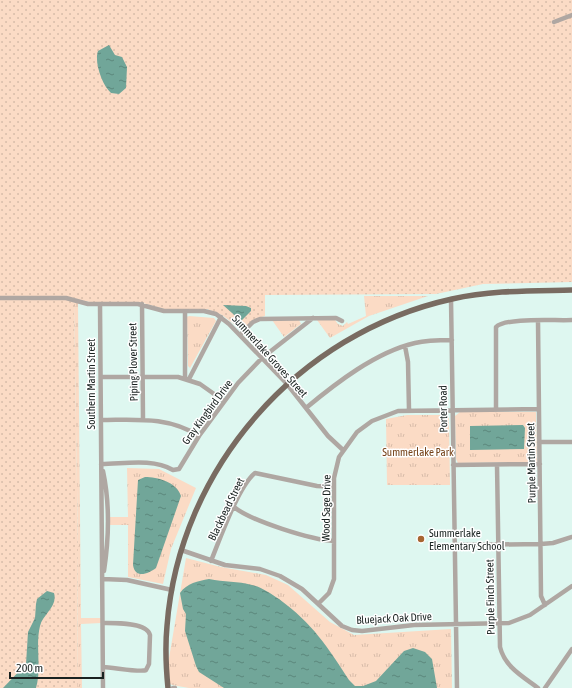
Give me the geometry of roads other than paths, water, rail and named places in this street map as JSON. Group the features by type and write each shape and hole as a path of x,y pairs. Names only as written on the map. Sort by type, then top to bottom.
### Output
{"main road":[{"path":"168,688 166,633 172,590 182,550 198,508 221,464 254,418 287,384 309,365 349,339 400,315 451,299 485,293 520,290 572,290"}],"street":[{"path":"554,22 572,15"},
{"name":"Summerlake Groves Street","path":"0,298 62,298 88,304 142,304 164,310 208,311 221,317 240,335 287,384 328,436 343,450"},
{"name":"Porter Road","path":"451,299 457,688"},
{"name":"Southern Martin Street","path":"100,304 101,464 108,518 106,553 102,579 103,688"},
{"name":"Piping Plover Street","path":"142,304 143,420"},
{"path":"185,311 187,379"},
{"path":"187,379 221,317"},
{"name":"Gray Kingbird Drive","path":"101,464 152,463 174,471 180,467 198,436 224,401 262,358 313,318"},
{"path":"240,335 253,322 260,319 336,318 342,321"},
{"path":"496,410 496,327 501,323 572,320"},
{"name":"Purple Martin Street","path":"538,321 541,596 545,605"},
{"path":"306,408 346,377 376,359 405,346 421,341 452,340"},
{"path":"405,346 408,362 409,410"},
{"path":"101,377 172,376 187,379 200,384 224,401"},
{"name":"Wood Sage Drive","path":"318,604 329,592 334,579 334,487 336,466 343,450 356,432 372,421 390,413 409,410 539,409"},
{"path":"101,420 143,420 172,423 187,429 198,436"},
{"path":"539,442 572,442"},
{"path":"453,465 540,464"},
{"name":"Purple Finch Street","path":"497,465 500,647 502,656 510,667 538,688"},
{"name":"Blackbead Street","path":"212,561 234,507 255,473 317,486 334,487"},
{"path":"234,507 245,515 262,522 318,539 334,541"},
{"path":"454,545 540,544 553,543 572,537"},
{"name":"Bluejack Oak Drive","path":"182,550 225,565 260,569 280,576 302,589 337,622 352,630 368,631 414,626 456,624 499,624 519,620 545,605 572,586"},
{"path":"102,579 127,580 172,590"},
{"path":"103,623 126,624 144,628 150,635 149,664 146,670 142,672 124,668 103,667"},
{"path":"545,688 572,649"}],"water":[{"path":"109,45 115,55 122,57 127,67 126,88 119,94 111,93 102,79 98,67 98,51"},
{"path":"223,305 246,306 251,308 251,311 241,321"},
{"path":"523,425 525,428 524,449 470,450 470,426"},
{"path":"145,477 166,481 179,491 181,496 156,568 149,572 139,574 134,569 133,565 138,480"},
{"path":"209,579 256,586 279,599 301,617 318,636 349,680 355,686 363,686 376,681 404,651 413,648 425,652 432,659 437,688 224,688 199,672 185,631 186,614 183,609 180,593 189,585"},
{"path":"47,591 54,593 55,598 40,626 38,642 38,680 36,688 3,688 26,664 28,632 35,618 37,599"}],"place":[{"name":"Summerlake Elementary School","path":"421,539"}],"park label":[{"name":"Summerlake Park","path":"418,452"}]}
